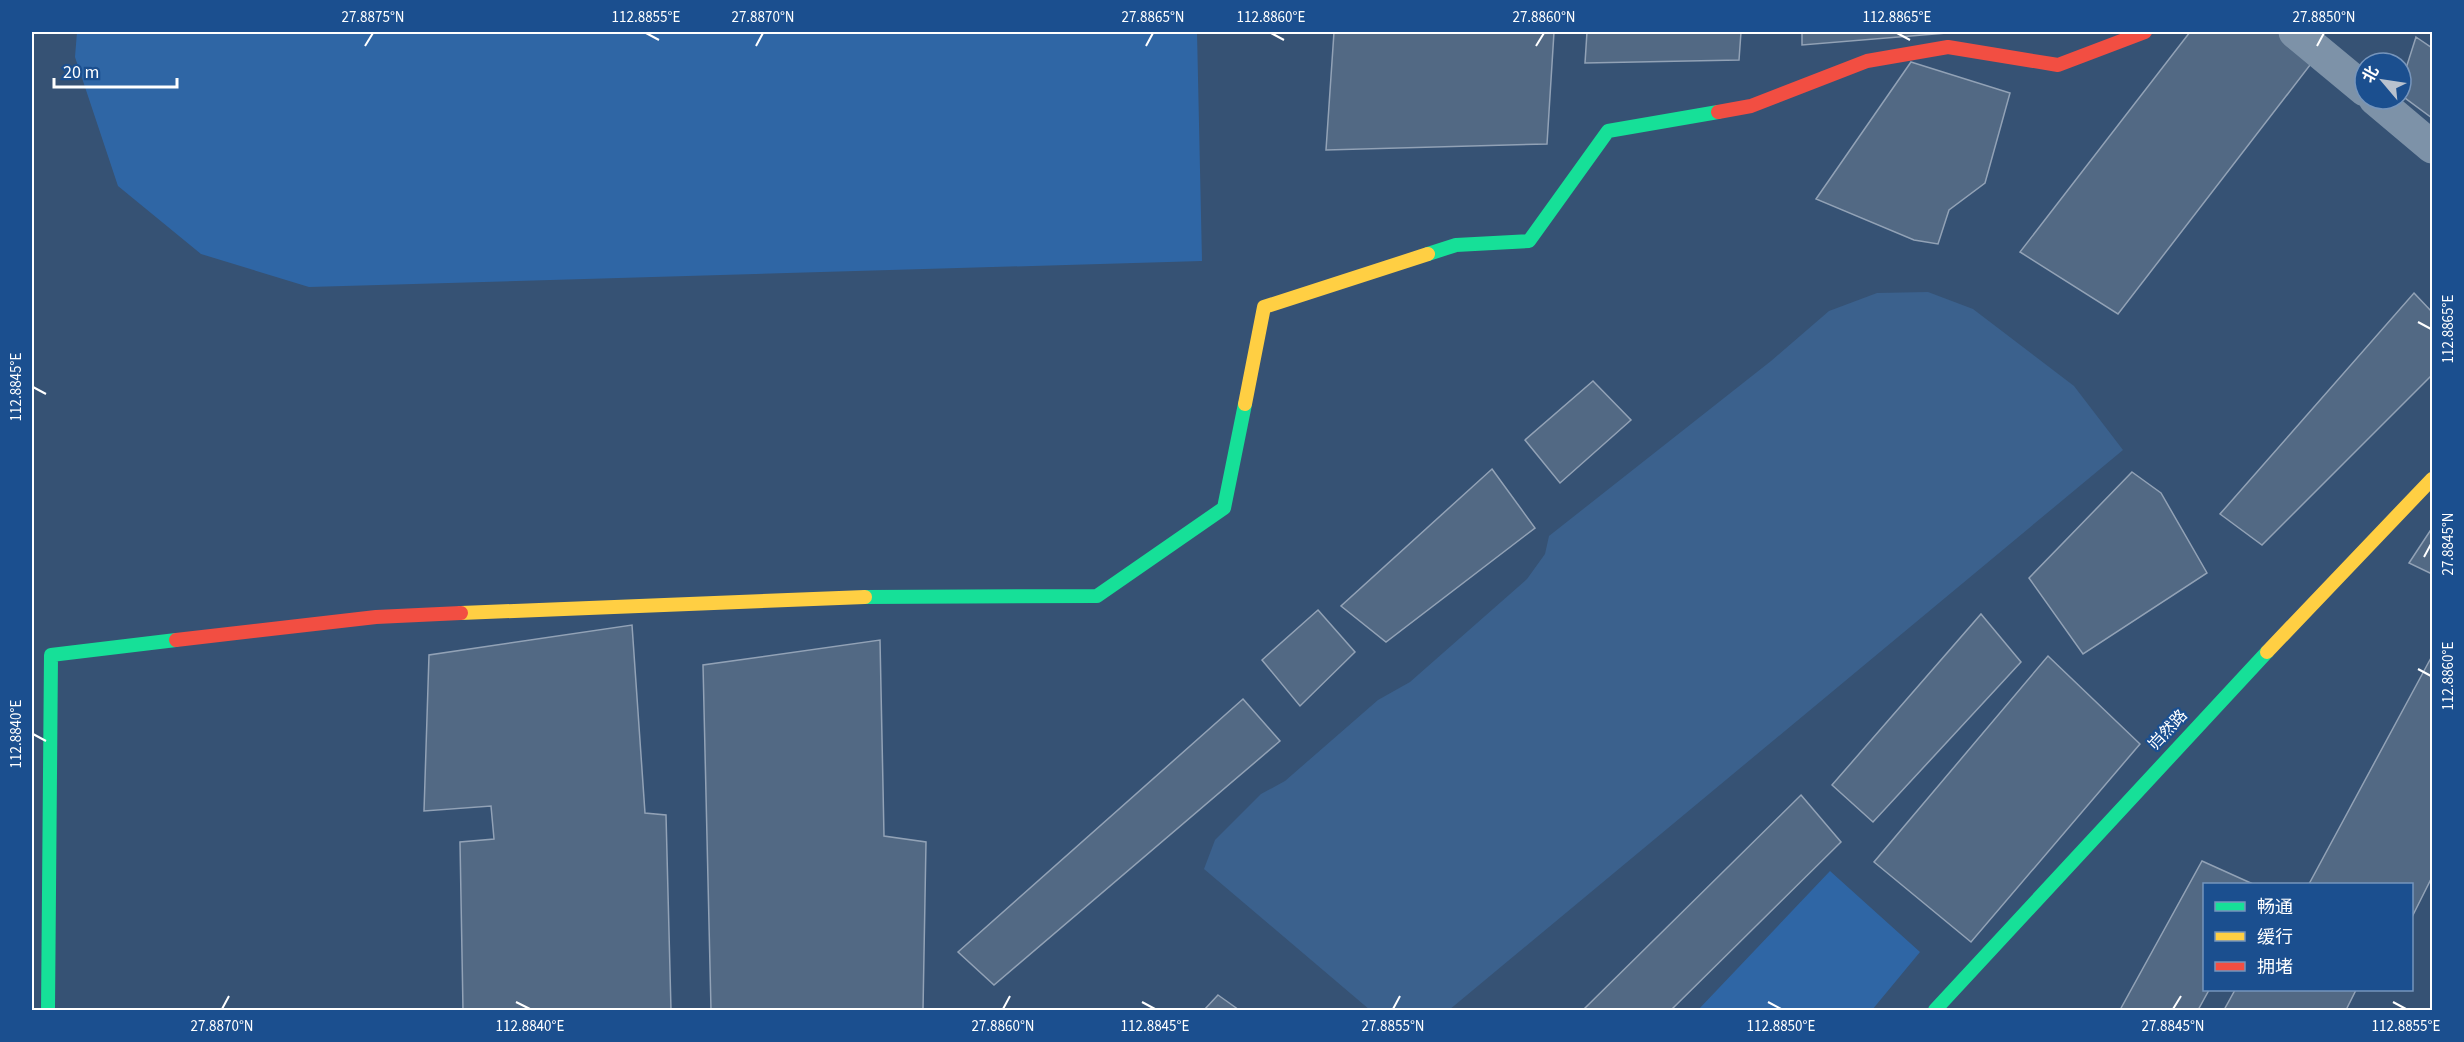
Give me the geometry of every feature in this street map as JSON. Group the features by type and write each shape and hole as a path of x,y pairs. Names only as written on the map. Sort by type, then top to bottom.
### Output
{"street":[{"path":"48,1011 40,954 51,655 376,617 819,597 1096,596 1224,508 1264,307 1456,245 1529,241 1608,131 1750,106 1867,61 1948,47 2058,66 2145,32"},
{"path":"2295,32 2353,80"},
{"path":"2390,111 2433,147"},
{"name":"岿然路","path":"1935,1011 2065,865 2209,710 2433,478"}],"shaded area":[{"path":"77,32 1197,32 1202,261 309,287 201,254 118,186 75,57"},
{"path":"1928,292 1973,309 2074,386 2123,450 1449,1010 1370,1010 1204,869 1215,840 1261,794 1285,781 1378,700 1410,682 1527,579 1545,554 1549,536 1771,361 1829,311 1877,293"},
{"path":"1830,871 1920,952 1872,1010 1698,1010"}],"building":[{"path":"1334,32 1554,32 1547,144 1326,150"},
{"path":"1587,32 1741,32 1739,60 1585,63"},
{"path":"1802,32 1959,32 1802,45"},
{"path":"2190,32 2284,32 2317,56 2118,314 2020,252"},
{"path":"2416,37 2432,48 2432,118 2413,104 2412,51"},
{"path":"1911,62 2010,93 1985,183 1949,210 1938,244 1914,240 1816,199"},
{"path":"2414,293 2432,312 2432,375 2262,545 2220,514"},
{"path":"1593,381 1631,420 1560,483 1525,440"},
{"path":"1492,469 1535,528 1386,642 1341,606"},
{"path":"2132,472 2161,493 2207,573 2083,654 2029,578"},
{"path":"2432,528 2432,574 2409,563"},
{"path":"1318,610 1355,652 1300,706 1262,660"},
{"path":"1981,614 2021,662 1873,822 1832,785"},
{"path":"632,625 645,813 666,815 671,1010 463,1010 460,842 494,839 491,806 424,811 429,655"},
{"path":"880,640 884,836 926,842 923,1010 711,1010 703,665"},
{"path":"2048,656 2140,744 1971,942 1874,862"},
{"path":"2432,656 2432,877 2413,915 2413,883 2310,883"},
{"path":"1243,699 1280,741 994,985 958,952"},
{"path":"1801,795 1841,842 1671,1010 1583,1010"},
{"path":"2202,861 2251,883 2203,883 2203,991 2208,991 2198,1010 2120,1010"},
{"path":"2234,991 2356,991 2346,1010 2224,1010"},
{"path":"1218,995 1239,1010 1204,1010"}],"traffic: fast":[{"path":"1428,254 1456,245 1529,241 1608,131 1718,112"},
{"path":"865,597 1097,596 1224,508 1245,404"},
{"path":"48,1010 51,655 176,640"},
{"path":"1935,1010 2267,652"}],"traffic: slow":[{"path":"1245,404 1264,307 1428,254"},
{"path":"2267,652 2432,479"},
{"path":"461,613 865,597"}],"traffic: jam":[{"path":"1718,112 1751,106 1867,61 1948,47 2058,65 2145,32"},
{"path":"176,640 376,617 461,613"}]}
